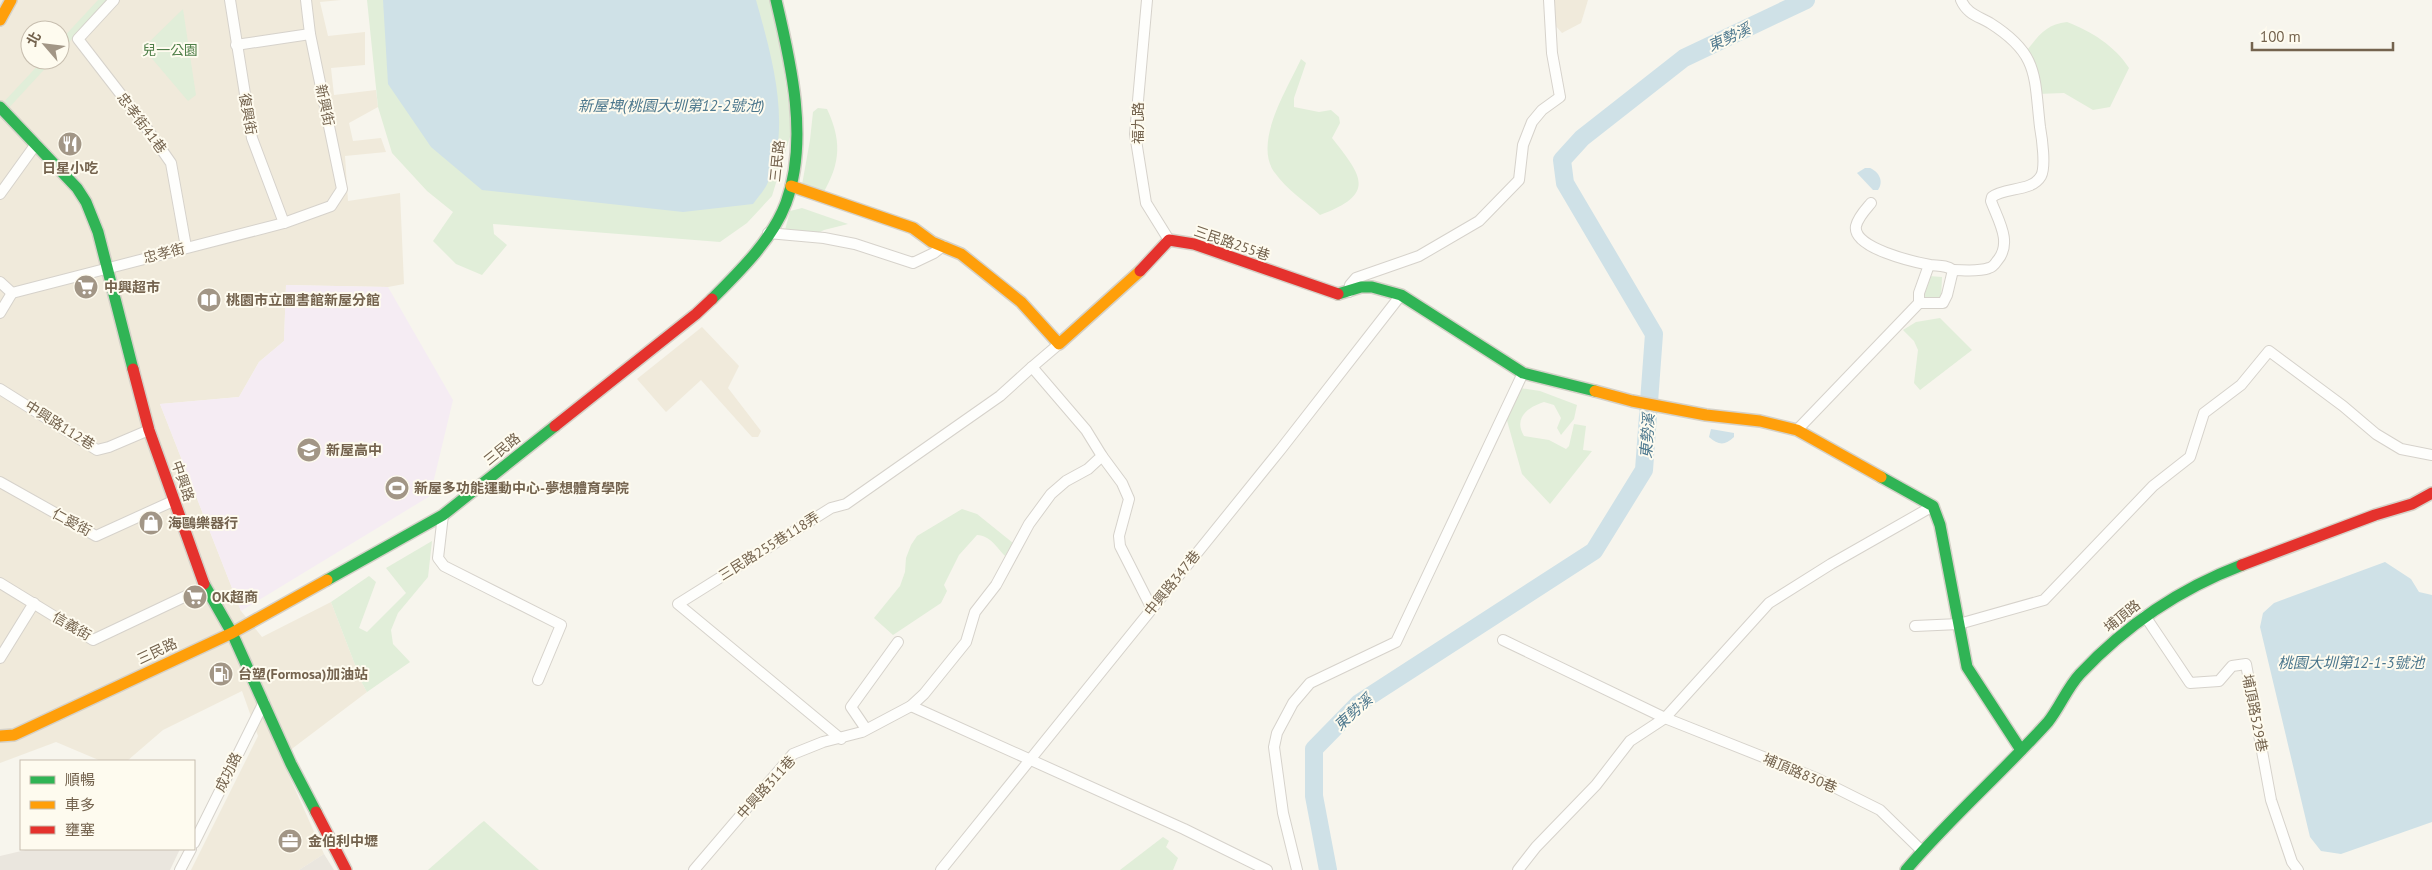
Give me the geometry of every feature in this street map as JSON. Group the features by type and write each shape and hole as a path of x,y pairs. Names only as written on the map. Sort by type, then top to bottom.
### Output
{"street":[{"path":"0,20 10,0"},
{"name":"忠孝街41巷","path":"114,0 78,39 143,123 171,163 186,247"},
{"name":"復興街","path":"230,0 252,138 284,223"},
{"name":"新興街","path":"306,0 310,34 342,189 331,206"},
{"name":"三民路","path":"0,736 14,735 232,633 443,515 696,314 733,278 759,248 791,186 795,109 784,34 776,0"},
{"name":"福九路","path":"1148,0 1136,134 1146,204 1169,240"},
{"path":"1349,292 1350,285 1356,278 1419,256 1479,221 1519,180 1523,145 1532,122 1542,110 1560,97 1552,53 1549,0"},
{"path":"1871,203 1856,225 1856,232 1863,242 1870,247 1930,265 1945,266 1953,270 1986,269 1991,267 2003,254 2006,242 1991,201 1992,197 2036,182 2041,176 2042,141 2033,68 2027,56 2014,42 1987,22 1974,16 1961,0"},
{"path":"236,46 310,34"},
{"name":"中興路","path":"0,108 62,170 86,202 98,232 149,430 205,588 232,633 291,764 346,870"},
{"path":"0,194 36,144"},
{"path":"791,186 913,228 943,246 961,254 1021,302 1059,344"},
{"name":"忠孝街","path":"12,293 107,267 284,223 331,206"},
{"path":"768,233 824,238 855,244 913,263 943,246"},
{"path":"1152,608 1120,546 1119,536 1129,498 1122,483 1086,430 1032,367 1140,271 1169,240"},
{"name":"三民路255巷","path":"1169,240 1194,244 1335,295 1361,287 1372,287 1401,296 1523,373 1632,401 1706,415 1760,421 1797,430 1933,506"},
{"path":"1797,430 1919,303 1919,293 1930,265"},
{"path":"1919,303 1943,303 1948,295 1953,270"},
{"path":"0,282 12,293 0,313"},
{"name":"中興路347巷","path":"941,870 1401,296"},
{"path":"1915,626 1959,624 2044,600 2153,486 2190,457 2204,413 2241,385 2269,351 2343,406 2376,434 2401,449 2432,455"},
{"name":"三民路255巷118弄","path":"840,739 678,604 831,508 846,504 1000,396 1032,367"},
{"path":"1297,870 1284,813 1274,747 1277,733 1293,703 1310,684 1396,642 1523,373"},
{"name":"中興路112巷","path":"0,389 97,450 109,447 149,430"},
{"name":"中興路311巷","path":"694,870 793,754 822,742 840,739 866,729 911,706 924,694 966,642 975,612 996,585 1029,524 1051,494 1066,481 1088,470 1102,456"},
{"name":"仁愛街","path":"0,482 96,536 173,501"},
{"name":"埔頂路","path":"1906,870 1922,850 2049,720 2078,676 2107,648 2157,607 2205,579 2375,515 2412,504 2432,493"},
{"path":"1518,870 1536,847 1596,785 1630,741 1665,718 1769,603 1831,564 1933,506 1940,525 1967,667 2021,750"},
{"path":"443,515 438,558 444,566 561,626 538,680"},
{"name":"信義街","path":"0,583 93,640 205,588"},
{"path":"0,658 34,603"},
{"name":"埔頂路529巷","path":"2145,616 2190,684 2219,681 2232,666 2246,664 2271,800 2292,862 2298,870"},
{"name":"埔頂路830巷","path":"1503,640 1665,718 1816,778 1880,810 1922,850"},
{"path":"866,729 851,708 864,686 898,642"},
{"name":"成功路","path":"195,841 264,702"},
{"path":"911,706 1031,759 1267,870"},
{"path":"180,870 190,850"}],"shaded area":[{"path":"0,0 341,0 320,2 328,36 365,32 365,65 331,68 334,95 376,90 378,107 349,123 353,141 381,138 386,152 345,156 348,201 400,193 404,284 388,287 286,285 284,341 259,362 239,397 160,404 241,611 262,637 331,602 367,692 293,748 282,760 324,854 299,870 191,870 258,736 242,691 163,730 128,760 99,760 56,742 0,763"},
{"path":"1551,0 1588,0 1581,23 1562,33 1554,24"},
{"name":"新屋高中","path":"286,285 388,287 453,400 430,496 241,611 160,404 239,397 259,362 284,341"},
{"path":"702,327 739,366 728,388 761,431 758,437 752,437 701,380 666,412 637,379"},
{"path":"26,850 180,850 170,870 0,870 0,856"},
{"path":"324,854 334,870 299,870"}],"green space":[{"path":"98,0 108,0 70,41 70,30"},
{"name":"新屋埤(桃園大圳第12-2號池)","path":"367,0 772,0 776,13 792,130 772,196 747,223 720,242 493,224 494,234 507,245 482,275 456,264 433,241 453,212 427,191 392,153 378,107"},
{"name":"兒一公園","path":"183,9 196,95 188,101 143,48"},
{"path":"2067,22 2102,40 2117,53 2129,68 2110,107 2093,110 2064,93 2037,94 2024,54 2047,29 2059,23"},
{"path":"1301,59 1306,63 1294,98 1294,107 1319,112 1331,110 1339,117 1340,123 1332,138 1351,163 1359,183 1357,191 1350,199 1320,215 1285,184 1275,173 1269,161 1268,147 1274,116"},
{"path":"34,70 44,70 5,112 0,106"},
{"path":"818,108 827,109 836,134 837,145 835,167 819,200 800,196 813,112"},
{"path":"802,208 848,224 824,230 806,239 784,234 790,211"},
{"path":"1929,276 1942,277 1941,301 1919,298"},
{"path":"1940,318 1972,350 1920,390 1914,383 1918,350 1914,341 1903,330 1916,322"},
{"path":"1520,388 1540,391 1577,405 1574,419 1561,435 1557,428 1561,418 1554,405 1544,402 1533,407 1521,419 1521,430 1524,436 1549,440 1566,449 1569,446 1574,424 1586,426 1583,450 1592,451 1550,504 1522,474 1506,417"},
{"path":"962,509 977,514 1013,543 1005,556 986,537 977,535 959,555 944,585 947,591 941,603 893,635 874,618 900,586 911,545 917,536"},
{"path":"432,541 428,577 398,613 391,630 393,644 410,662 367,692 331,602 369,576 376,582 359,628 367,632 406,593 386,568"},
{"path":"484,821 539,870 428,870 480,824"},
{"path":"1163,837 1169,841 1166,847 1178,858 1173,870 1120,870"}],"water":[{"name":"新屋埤(桃園大圳第12-2號池)","path":"383,0 756,0 773,68 779,114 775,160 767,185 753,204 683,212 482,190 431,147 388,84"},
{"path":"1865,168 1870,168 1878,174 1881,183 1878,190 1873,190 1857,173"},
{"path":"1711,429 1734,433 1734,437 1725,443 1715,442 1709,437"},
{"name":"桃園大圳第12-1-3號池","path":"2385,562 2411,579 2419,592 2432,595 2432,822 2341,854 2321,851 2310,837 2260,627 2263,613 2274,603"}],"waterway":[{"name":"東勢溪","path":"1328,870 1314,796 1314,749 1359,703 1594,551 1644,470 1654,334 1565,183 1562,160 1582,138 1684,58 1806,0"}],"traffic: fast":[{"path":"712,299 764,242 780,217 793,179 797,128 795,101 792,75 776,0"},
{"path":"0,107 77,188 86,202 98,232 133,369"},
{"path":"1338,294 1361,287 1372,287 1401,295 1523,373 1595,391"},
{"path":"327,580 443,515 555,426"},
{"path":"1881,477 1933,506 1940,525 1967,667 2021,750"},
{"path":"1906,870 1940,832 2048,722 2075,679 2098,656 2135,624 2175,597 2242,565"},
{"path":"204,584 232,633 291,764 316,812"}],"traffic: slow":[{"path":"0,20 11,0"},
{"path":"791,186 913,228 932,242 961,254 1021,302 1059,344 1140,271"},
{"path":"1595,391 1632,401 1706,415 1760,421 1797,430 1881,477"},
{"path":"0,736 14,735 232,633 327,580"}],"traffic: jam":[{"path":"1140,271 1169,240 1194,244 1338,294"},
{"path":"555,426 696,314 712,299"},
{"path":"133,369 149,430 204,584"},
{"path":"2242,565 2375,515 2412,504 2432,493"},
{"path":"316,812 346,870"}],"place":[{"name":"日星小吃","path":"70,144"},
{"name":"中興超市","path":"86,287"},
{"name":"桃園市立圖書館新屋分館","path":"209,300"},
{"name":"新屋高中","path":"309,450"},
{"name":"新屋多功能運動中心-夢想體育學院","path":"397,488"},
{"name":"海鷗樂器行","path":"151,523"},
{"name":"OK超商","path":"195,597"},
{"name":"台塑(Formosa)加油站","path":"221,674"},
{"name":"金伯利中壢","path":"290,841"}]}
